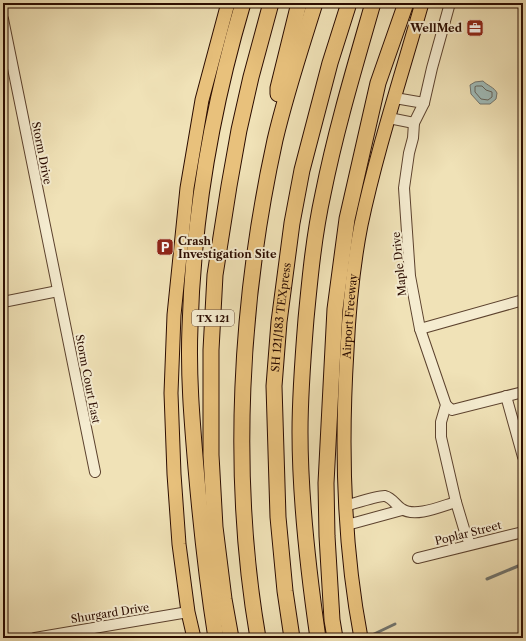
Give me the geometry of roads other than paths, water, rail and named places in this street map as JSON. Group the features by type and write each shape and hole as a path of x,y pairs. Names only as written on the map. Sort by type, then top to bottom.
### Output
{"highway":[{"path":"216,638 206,574 192,424 190,384 190,313 196,227 205,172 224,76 243,3"},
{"name":"TX 121","path":"231,638 224,599 215,527 211,455 211,350 215,275 239,130 251,77 271,3"},
{"path":"276,139 278,88 299,3"},
{"path":"258,638 250,578 242,469 242,413 250,294 256,248 276,139 287,92 315,3"},
{"name":"SH 121/183 TEXpress","path":"292,638 285,591 278,517 274,386 279,322 292,223 302,170 318,108 349,3"},
{"path":"318,638 306,551 301,486 300,431 302,361 310,268 322,195 338,128 373,3"},
{"path":"335,638 332,620 326,483 335,310 347,219 378,83 406,3"}],"main road":[{"path":"194,638 188,612 179,544 174,474 171,393 174,315 187,188 202,100 228,3"},
{"name":"Airport Freeway","path":"362,638 351,573 345,506 345,388 349,308 361,227 377,156 422,3"}],"street":[{"name":"Maple Drive","path":"446,405 420,329 410,276 404,188 409,153 413,138 414,123 424,103 450,3"},
{"name":"Storm Drive","path":"3,20 58,291"},
{"path":"395,98 424,103"},
{"path":"389,118 414,123"},
{"path":"3,302 58,291"},
{"name":"Storm Court East","path":"58,291 95,472"},
{"path":"420,329 523,300"},
{"path":"470,544 456,502 441,437 441,422 446,405 452,410 523,392"},
{"path":"506,396 523,457"},
{"path":"345,506 384,496 393,500 402,510"},
{"path":"347,525 402,510 422,512 456,502"},
{"name":"Poplar Street","path":"418,558 523,532"},
{"name":"Shurgard Drive","path":"35,638 188,612"}],"water":[{"path":"483,81 497,93 496,99 490,104 480,104 471,94 470,85 475,82"}],"waterway":[{"path":"487,579 523,564"},
{"path":"372,635 395,624"}],"place":[{"name":"WellMed","path":"475,28"},
{"name":"Crash Investigation Site","path":"165,247"}]}
